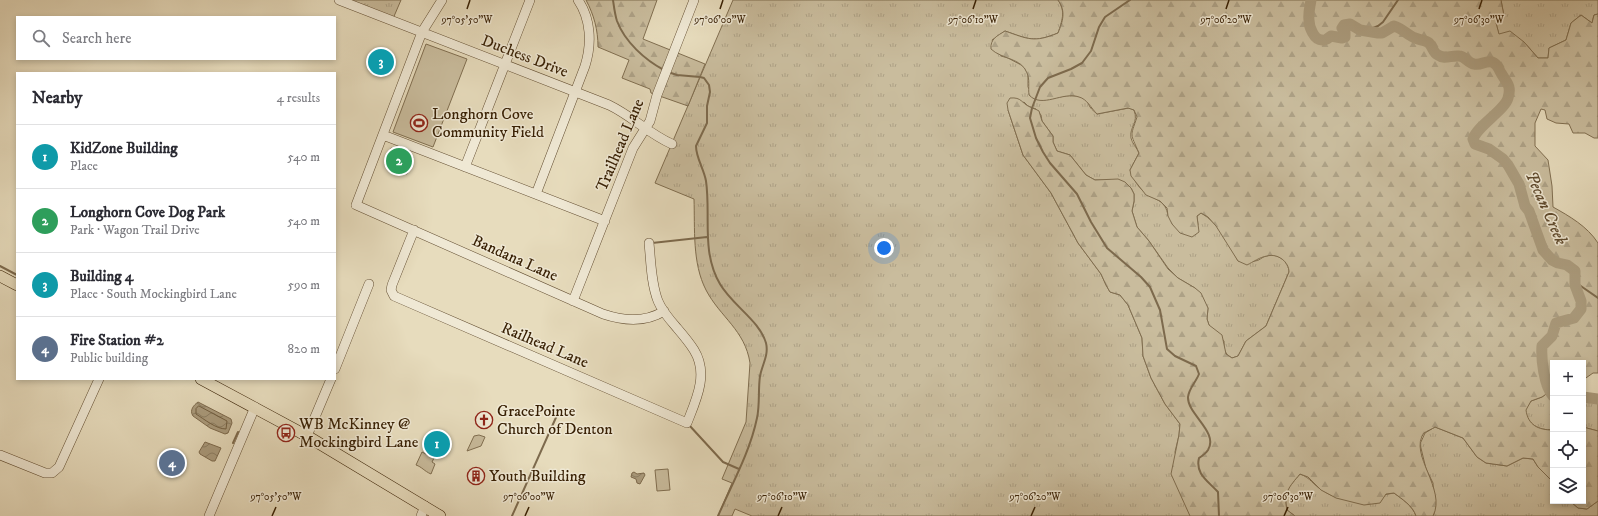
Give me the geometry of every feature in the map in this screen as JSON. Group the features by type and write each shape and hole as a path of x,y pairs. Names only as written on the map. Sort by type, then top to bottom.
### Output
{"main road":[{"path":"0,276 16,284"},
{"path":"204,380 307,436 423,511 440,516"}],"street":[{"name":"Duchess Drive","path":"339,0 505,64 618,110 645,130 672,144"},
{"path":"442,0 422,32 383,135 605,221"},
{"path":"465,167 530,0"},
{"path":"536,194 588,57 590,43 586,18 578,0"},
{"name":"Trailhead Lane","path":"573,301 633,148 645,130 651,117 657,95 694,0"},
{"name":"Bandana Lane","path":"383,135 356,205 603,314 624,319 643,320 654,317 664,311"},
{"name":"Railhead Lane","path":"414,230 391,290 392,294 396,297 687,423 698,396 701,369 694,351 664,311"},
{"path":"649,243 653,283 658,301 664,311"},
{"path":"336,366 369,284"},
{"path":"0,455 44,473 51,473 56,470 73,439 99,380"},
{"path":"307,436 331,380"},
{"path":"209,516 255,408"}],"green space":[{"path":"339,0 401,0 392,21"},
{"path":"586,0 657,0 643,39 705,64 688,106 651,93 650,89 622,78 629,60 598,47 595,23"},
{"path":"733,0 1058,0 1063,12 1058,33 1043,38 1031,39 1005,31 992,40 1001,56 1023,66 1028,73 1028,87 1035,99 1048,99 1067,96 1079,97 1086,100 1097,114 1129,108 1134,110 1135,122 1131,131 1131,138 1139,153 1130,170 1136,183 1142,190 1165,206 1168,216 1198,225 1197,216 1201,213 1207,217 1223,234 1238,261 1256,261 1266,256 1274,255 1285,261 1288,268 1289,272 1266,326 1246,341 1238,356 1232,358 1225,351 1224,341 1209,325 1207,319 1208,308 1195,288 1178,278 1168,268 1137,227 1132,211 1134,194 1131,188 1110,180 1095,180 1086,175 1070,155 1057,151 1053,142 1053,136 1042,121 1041,115 1036,109 1028,106 1024,102 1008,110 1023,155 1051,193 1078,243 1101,274 1110,292 1120,295 1128,305 1142,338 1143,356 1151,378 1165,404 1180,424 1175,452 1190,516 752,516 735,509 732,516 718,516 732,483 722,479 746,422 750,363 743,341 712,300 702,280 696,257 694,199 655,183"},
{"path":"1058,0 1501,0 1504,16 1496,23 1499,34 1510,31 1524,42 1538,58 1548,58 1549,48 1566,40 1571,23 1581,15 1592,23 1594,15 1598,14 1598,138 1594,138 1585,133 1573,133 1569,124 1556,123 1547,119 1545,110 1541,109 1535,123 1535,146 1548,160 1552,186 1553,207 1589,231 1598,243 1598,373 1593,373 1586,378 1586,360 1550,360 1550,375 1544,374 1549,392 1542,397 1531,401 1526,410 1531,423 1538,428 1550,430 1550,479 1538,467 1533,459 1523,458 1507,466 1486,463 1477,457 1463,438 1435,427 1424,433 1420,441 1421,451 1435,495 1436,506 1433,516 1416,516 1415,512 1410,506 1394,493 1386,494 1380,503 1364,505 1336,498 1321,490 1308,477 1300,474 1286,495 1287,510 1295,516 1190,516 1171,474 1180,424 1165,404 1151,378 1143,356 1142,338 1128,305 1120,295 1110,292 1101,274 1078,243 1051,193 1023,155 1007,103 1010,98 1017,98 1039,111 1042,121 1053,136 1053,142 1057,151 1070,155 1086,175 1095,180 1118,179 1125,182 1131,188 1134,194 1132,211 1137,227 1149,241 1168,269 1178,278 1201,293 1208,308 1207,319 1209,325 1222,335 1226,354 1232,358 1238,356 1246,341 1266,326 1289,272 1289,268 1282,259 1271,255 1259,258 1247,265 1238,261 1216,226 1208,217 1201,213 1197,216 1199,232 1192,237 1180,233 1172,224 1168,216 1167,208 1160,201 1146,195 1131,176 1130,170 1139,153 1132,135 1137,117 1134,110 1128,108 1097,114 1087,102 1079,97 1066,96 1040,100 1034,99 1029,95 1028,78 1024,68 1016,61 1000,55 991,49 993,40 1005,31 1031,39 1043,38 1058,33 1063,16 1061,4"},
{"path":"1501,0 1598,0 1598,14 1594,15 1592,23 1581,15 1571,23 1566,40 1549,48 1548,58 1538,58 1524,42 1499,35 1496,23 1504,16"},
{"path":"426,44 467,59 433,147 393,132"},
{"path":"391,148 413,157 407,174 385,165"},
{"path":"1549,392 1550,393 1550,430 1534,426 1526,415 1525,410 1531,401 1542,397"},
{"path":"1586,397 1598,399 1598,431 1586,428"},
{"path":"1435,427 1463,438 1477,457 1486,463 1507,466 1523,458 1533,459 1538,467 1550,479 1550,504 1573,504 1578,508 1587,509 1598,501 1598,516 1433,516 1433,483 1426,469 1420,444 1425,433"},
{"path":"1586,428 1598,431 1598,501 1587,509 1578,508 1573,504 1586,504"},
{"path":"479,435 485,437 481,446 467,451 474,436"},
{"path":"422,452 434,458 432,462 435,464 431,474 416,465"},
{"path":"668,469 670,490 657,491 655,470"},
{"path":"1300,474 1307,477 1322,490 1339,498 1357,499 1394,493 1410,506 1415,512 1416,516 1295,516 1287,510 1286,494 1290,486"}],"water":[{"path":"198,402 231,419 232,423 228,433 225,434 210,428 193,416 192,410"},
{"path":"205,442 221,448 215,461 212,461 200,454 199,452"},
{"path":"634,472 637,474 644,473 645,475 640,484 637,483 636,479 631,477 632,473"}],"waterway":[{"path":"613,0 617,21 630,43 643,56 664,70"},
{"path":"1130,0 1105,17 1099,27 1091,51 1082,63 1048,78 1040,87 1030,118 1036,138 1043,152 1050,163 1077,194 1091,222 1107,248 1141,277 1150,287 1160,310 1167,349 1175,356 1196,366 1199,374 1191,388 1188,397 1189,403 1206,430 1210,443 1208,450 1199,458 1198,464 1203,477 1218,492 1219,516"},
{"name":"Pecan Creek","path":"1311,0 1309,23 1312,33 1319,39 1325,40 1331,36 1342,38 1345,37 1345,32 1342,28 1344,25 1350,24 1360,30 1378,33 1382,33 1394,26 1400,28 1412,37 1428,42 1435,53 1441,56 1461,56 1474,64 1490,62 1498,66 1509,87 1508,98 1502,108 1480,129 1473,139 1475,144 1489,149 1503,159 1508,165 1519,184 1525,206 1529,211 1543,250 1552,260 1567,265 1575,271 1575,285 1581,301 1581,309 1574,318 1556,323 1552,336 1542,346 1545,379 1550,392"},
{"path":"1368,30 1383,22 1398,0"},
{"path":"668,72 677,75 704,78 709,85 710,92 707,106 707,123 696,146 697,155 706,181 710,259 714,272 725,292 758,327 763,335 767,347 760,376 758,413 754,431 740,468 718,516"},
{"path":"652,243 707,237"},
{"path":"0,266 16,274"},
{"path":"1575,282 1598,298"},
{"name":"Pecan Creek","path":"1586,397 1598,399"},
{"path":"512,516 558,413"},
{"path":"689,425 723,462 739,469"},
{"path":"233,443 238,432"}],"place":[{"name":"Building 4","path":"381,62"},
{"name":"Longhorn Cove Community Field","path":"419,123"},
{"name":"Longhorn Cove Dog Park","path":"399,161"},
{"name":"GracePointe Church of Denton","path":"484,420"},
{"name":"WB McKinney @ Mockingbird Lane","path":"286,433"},
{"name":"KidZone Building","path":"437,444"},
{"name":"Fire Station #2","path":"172,463"},
{"name":"Youth Building","path":"476,476"}]}
